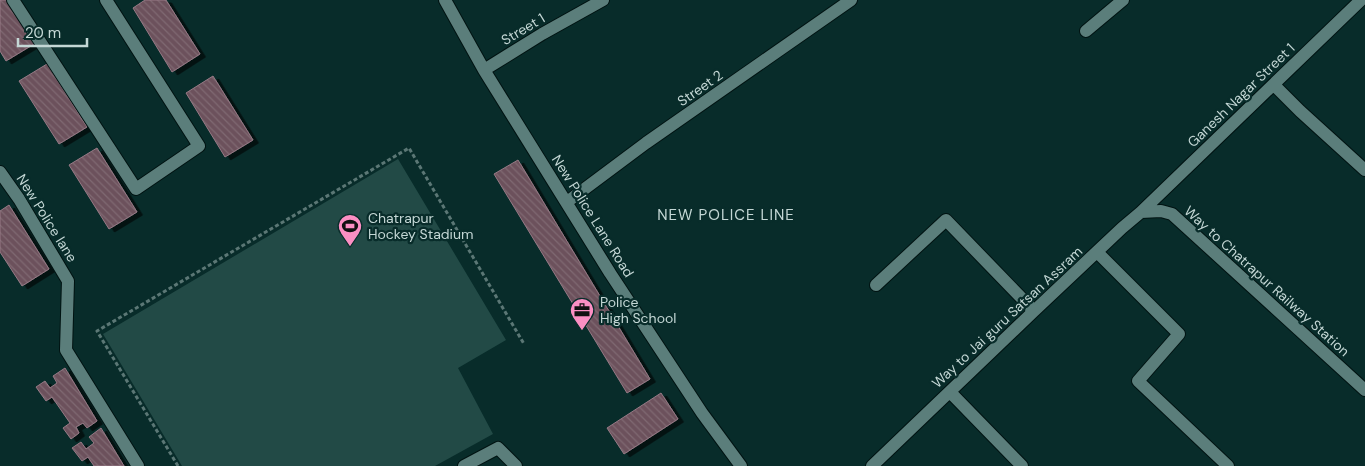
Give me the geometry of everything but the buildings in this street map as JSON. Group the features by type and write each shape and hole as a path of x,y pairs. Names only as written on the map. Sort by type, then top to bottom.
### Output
{"street":[{"path":"13,0 136,189 199,146 106,0"},
{"name":"New Police Lane Road","path":"445,0 484,70 610,273 702,413 741,466"},
{"name":"Street 1","path":"484,70 542,34 603,0"},
{"name":"Street 2","path":"567,202 646,143 851,0"},
{"path":"1086,31 1123,0"},
{"name":"Ganesh Nagar Street 1","path":"1141,212 1274,86 1361,0"},
{"path":"1274,86 1365,170"},
{"name":"New Police lane","path":"0,172 68,281 66,350 138,466"},
{"name":"Way to Chatrapur Railway Station","path":"1141,212 1161,211 1172,214 1365,390"},
{"name":"Way to Jai guru Satsan Assram","path":"872,466 1141,212"},
{"path":"876,285 946,220 1034,311"},
{"path":"1097,252 1180,334 1138,381 1228,466"},
{"path":"950,392 1022,466"},
{"path":"464,466 498,448 516,466"}],"path":[{"path":"178,466 97,331 409,148 524,344"}],"green space":[{"name":"Chatrapur Hockey Stadium","path":"398,159 506,340 458,368 493,434 435,466 182,466 103,334"}],"place":[{"name":"Chatrapur Hockey Stadium","path":"350,247"},
{"name":"Police High School","path":"582,331"}],"district":[{"name":"NEW POLICE LINE","path":"726,215"}]}
